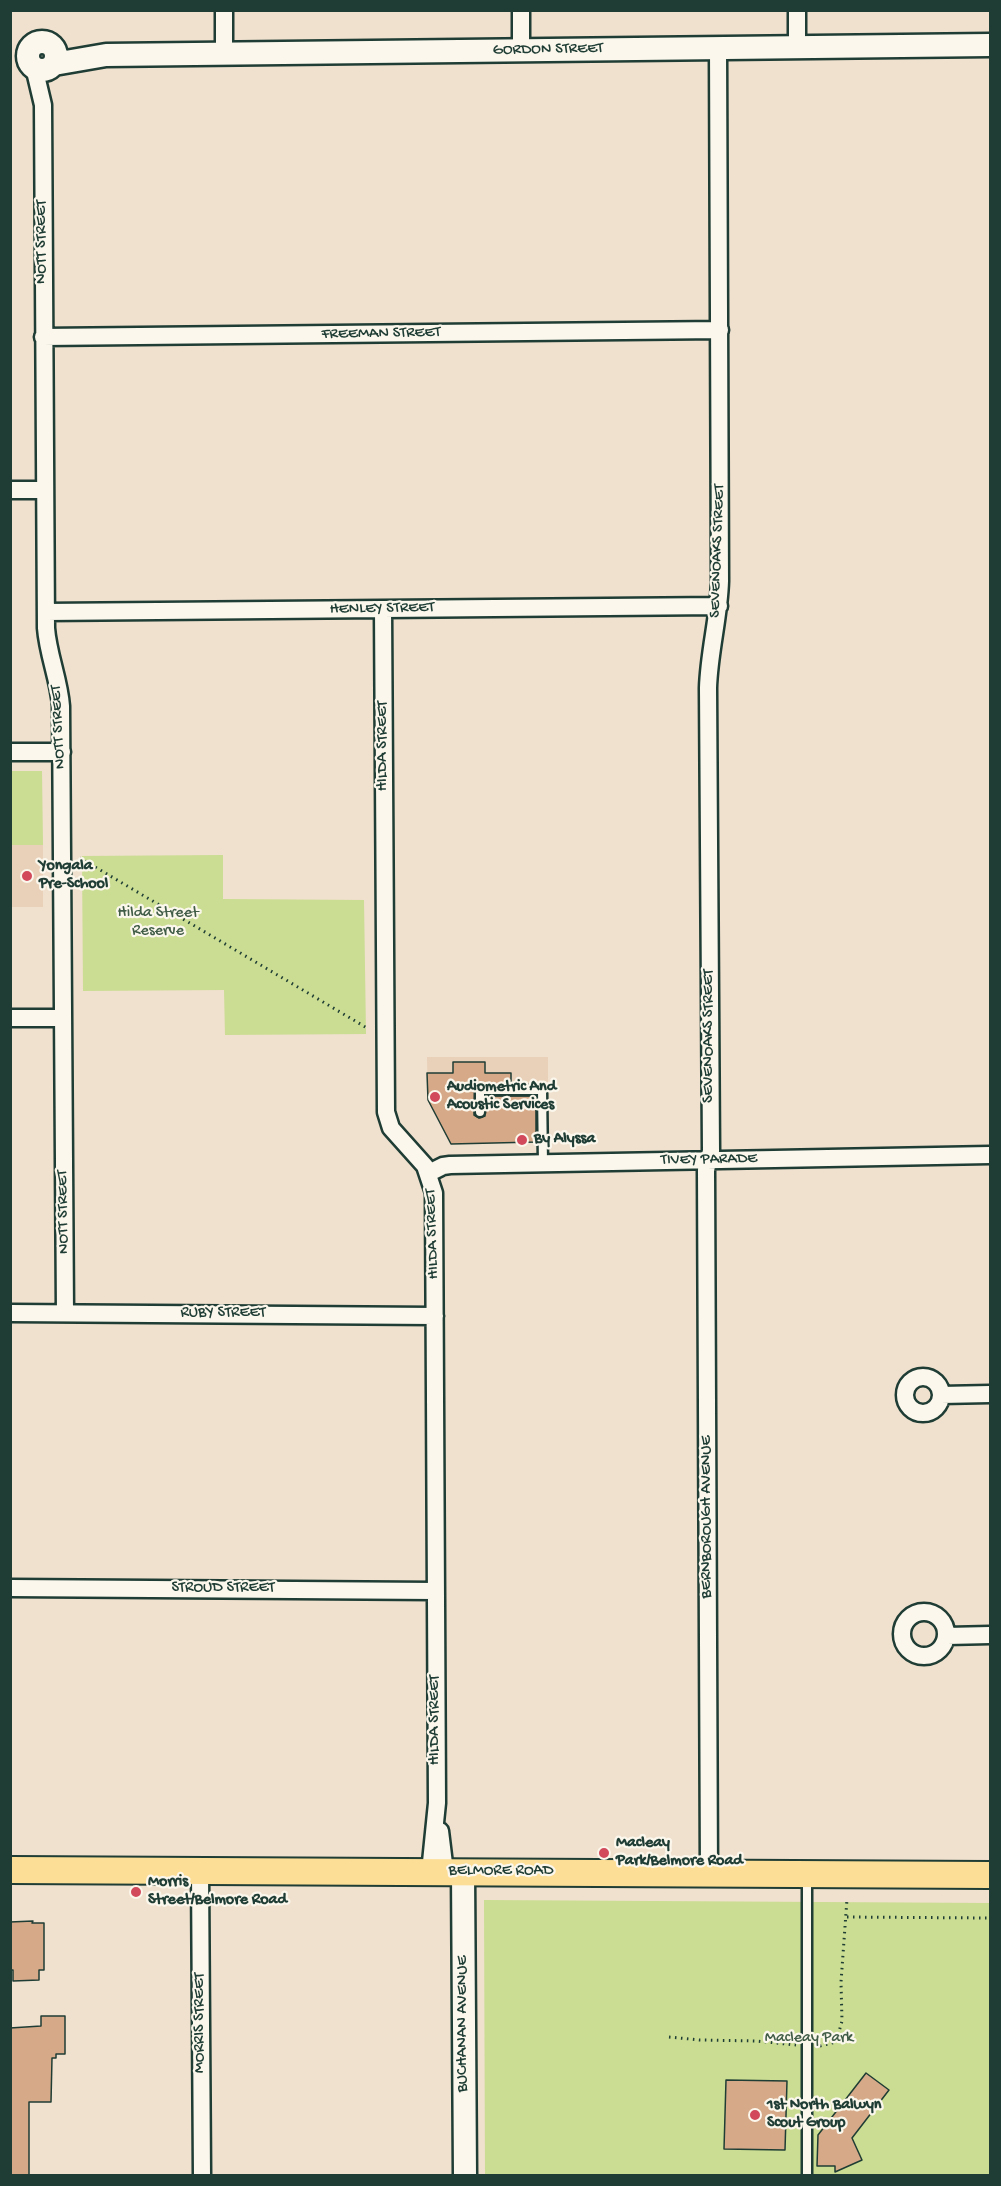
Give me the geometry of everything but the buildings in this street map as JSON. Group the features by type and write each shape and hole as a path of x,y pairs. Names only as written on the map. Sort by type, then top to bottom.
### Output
{"main road":[{"name":"BELMORE ROAD","path":"10,1870 990,1875"}],"street":[{"path":"224,10 224,53"},
{"path":"521,10 521,51"},
{"path":"797,10 797,47"},
{"name":"GORDON STREET","path":"35,58 224,53 990,45"},
{"name":"SEVENOAKS STREET","path":"708,1160 711,1142 708,688 709,665 719,606 718,48"},
{"name":"NOTT STREET","path":"35,58 43,105 44,490 47,639 60,690 62,752 64,1313"},
{"name":"FREEMAN STREET","path":"43,337 720,330"},
{"path":"10,490 44,490"},
{"name":"HENLEY STREET","path":"46,612 719,606"},
{"name":"HILDA STREET","path":"383,609 386,1112 391,1128 426,1166 434,1193 437,1803 446,1872"},
{"path":"10,752 62,752"},
{"path":"10,1018 62,1018"},
{"name":"TIVEY PARADE","path":"429,1173 450,1165 990,1155"},
{"name":"BERNBOROUGH AVENUE","path":"708,1160 706,1170 709,1874"},
{"name":"RUBY STREET","path":"10,1313 435,1316"},
{"path":"941,1395 990,1394"},
{"name":"STROUD STREET","path":"10,1588 435,1591"},
{"path":"947,1636 990,1635"},
{"name":"MORRIS STREET","path":"200,1871 202,2175"},
{"name":"BUCHANAN AVENUE","path":"446,1872 465,2175"}],"lane":[{"path":"480,1112 480,1090 543,1090 543,1163"},
{"path":"807,1874 807,2175"}],"path":[{"path":"80,858 368,1029"},
{"path":"669,2037 818,2047 836,2042 842,2021 841,1982 847,1899"},
{"path":"847,1917 990,1918"}],"shaded area":[{"name":"Yongala Pre-School","path":"11,845 43,845 43,907 11,907"},
{"path":"427,1057 548,1057 548,1142 451,1144 428,1100"}],"green space":[{"path":"11,771 42,771 43,845 11,845"},
{"name":"Hilda Street Reserve","path":"223,855 223,899 364,900 366,1034 225,1035 224,990 83,991 82,856"},
{"name":"Macleay Park","path":"484,1900 990,1903 990,2175 485,2175"}],"place":[{"name":"Yongala Pre-School","path":"27,876"},
{"name":"Audiometric And Acoustic Services","path":"435,1097"},
{"name":"By Alyssa","path":"522,1140"},
{"name":"Macleay Park/Belmore Road","path":"604,1853"},
{"name":"Morris Street/Belmore Road","path":"136,1892"},
{"name":"1st North Balwyn Scout Group","path":"755,2115"}]}
